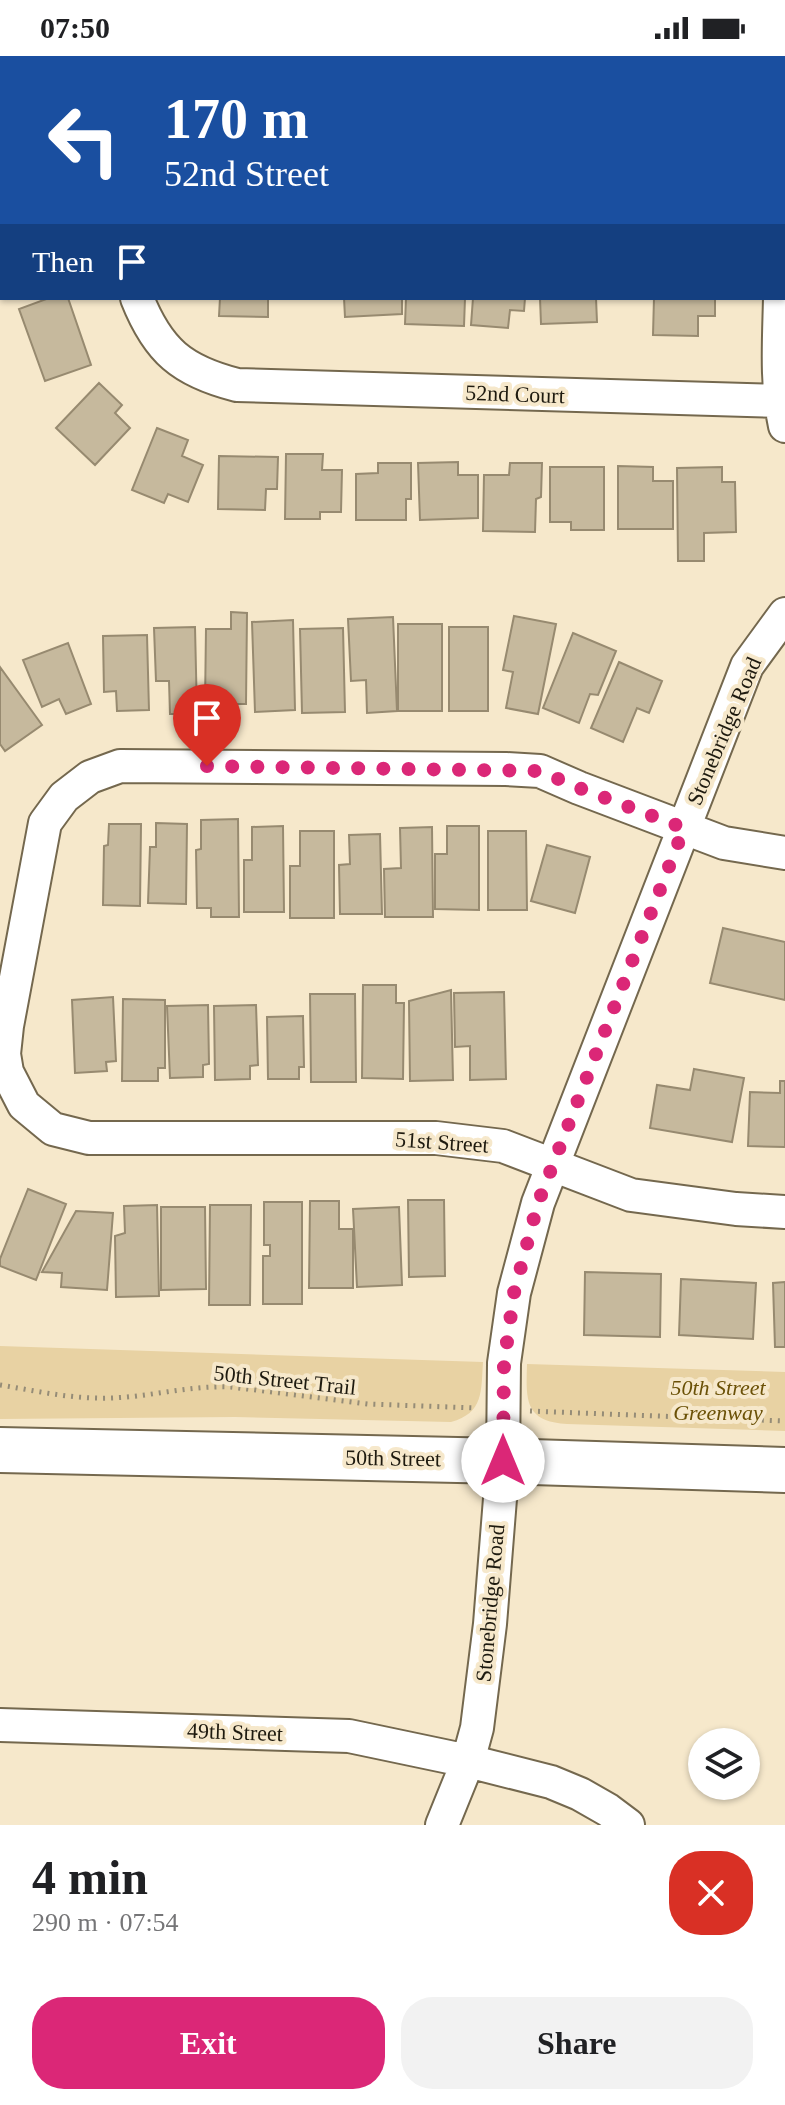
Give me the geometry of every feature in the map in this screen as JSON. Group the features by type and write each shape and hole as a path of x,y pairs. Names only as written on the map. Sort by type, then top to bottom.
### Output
{"main road":[{"name":"50th Street","path":"0,1450 785,1470"}],"street":[{"name":"52nd Court","path":"138,300 147,323 163,347 184,365 208,378 249,387 782,414"},
{"path":"780,300 778,367 782,414"},
{"name":"Stonebridge Road","path":"442,1825 468,1761 477,1728 490,1624 503,1461 504,1363 514,1293 538,1203 747,666 785,614"},
{"name":"51st Street","path":"785,853 724,843 540,771 120,766 90,777 64,797 45,823 4,1054 7,1072 24,1105 53,1129 89,1138 436,1138 503,1146 631,1195 785,1212"},
{"name":"49th Street","path":"0,1725 349,1736 551,1782 580,1794 628,1825"}],"path":[{"name":"50th Street Trail","path":"0,1385 93,1398 145,1396 223,1386 368,1404 473,1408"},
{"path":"535,1412 785,1421"}],"green space":[{"path":"0,1346 483,1362 479,1400 470,1413 451,1422 235,1417 0,1419"},
{"name":"50th Street Greenway","path":"527,1364 785,1372 785,1431 553,1422 542,1419 530,1406"}],"building":[{"path":"44,300 69,300 91,365 45,381 19,309"},
{"path":"220,300 268,300 268,317 219,316"},
{"path":"344,300 402,300 402,314 345,317"},
{"path":"406,300 465,300 464,326 405,324"},
{"path":"473,300 525,300 524,311 510,310 508,328 471,325"},
{"path":"540,300 596,300 597,322 541,324"},
{"path":"654,300 715,300 715,316 698,316 698,336 653,335"},
{"path":"99,383 122,405 115,413 130,428 95,465 56,428"},
{"path":"157,428 188,440 182,456 203,465 188,502 168,494 164,503 132,490"},
{"path":"286,454 323,454 322,470 342,470 341,512 320,512 320,519 285,519"},
{"path":"219,456 278,457 277,489 266,489 265,510 218,509"},
{"path":"458,462 458,475 478,475 478,518 420,520 418,463"},
{"path":"378,463 411,463 411,499 406,499 406,520 356,520 356,474 378,473"},
{"path":"510,463 542,463 541,497 536,499 535,532 483,531 484,475 509,475"},
{"path":"618,466 653,467 653,481 673,481 673,529 618,529"},
{"path":"550,467 604,467 604,530 571,530 571,522 550,522"},
{"path":"722,467 722,482 735,482 736,532 704,533 704,561 678,561 677,468"},
{"path":"231,612 247,613 246,704 205,704 206,629 231,629"},
{"path":"514,616 556,624 538,714 506,708 513,672 503,670"},
{"path":"393,617 397,711 367,713 366,680 351,681 348,619"},
{"path":"293,620 295,710 255,712 252,622"},
{"path":"398,624 442,624 442,711 398,711"},
{"path":"195,627 197,714 170,714 169,681 156,681 154,628"},
{"path":"449,627 488,627 488,711 449,711"},
{"path":"343,628 345,712 302,713 300,629"},
{"path":"573,633 616,651 598,695 590,694 579,723 543,708"},
{"path":"147,635 149,710 117,711 116,691 104,692 103,636"},
{"path":"68,643 91,704 66,714 59,699 42,707 23,660"},
{"path":"619,662 662,681 649,713 637,708 623,742 591,728"},
{"path":"0,667 42,725 5,751 0,744"},
{"path":"238,819 239,917 211,917 211,908 197,908 196,850 201,849 201,820"},
{"path":"156,823 187,824 186,904 148,903 150,847 156,847"},
{"path":"109,824 141,824 140,906 103,905 104,846 108,845"},
{"path":"283,826 284,912 244,912 244,860 252,860 252,827"},
{"path":"447,826 479,826 479,910 435,909 435,854 447,854"},
{"path":"432,827 433,917 385,917 384,869 401,868 400,828"},
{"path":"300,831 334,831 334,918 290,918 290,866 300,866"},
{"path":"488,831 526,831 527,910 488,910"},
{"path":"380,834 382,914 340,914 339,865 350,864 349,835"},
{"path":"547,845 590,857 575,913 531,901"},
{"path":"723,928 785,942 785,1000 710,983"},
{"path":"363,985 396,985 396,1003 404,1003 403,1079 362,1078"},
{"path":"451,990 453,1080 410,1081 409,1001"},
{"path":"504,992 506,1079 470,1080 470,1046 455,1047 454,993"},
{"path":"310,994 355,994 356,1082 311,1082"},
{"path":"113,997 116,1061 106,1062 107,1071 75,1073 72,1000"},
{"path":"123,999 165,1000 165,1068 158,1068 158,1081 122,1081"},
{"path":"208,1005 209,1064 203,1065 203,1077 170,1078 167,1006"},
{"path":"256,1005 258,1065 250,1066 250,1079 215,1080 214,1006"},
{"path":"303,1016 304,1067 299,1067 299,1079 268,1079 267,1017"},
{"path":"694,1069 744,1078 732,1142 650,1128 657,1085 690,1090"},
{"path":"780,1081 785,1081 785,1147 748,1146 750,1092 780,1093"},
{"path":"28,1189 66,1204 36,1280 0,1266"},
{"path":"408,1200 444,1200 445,1276 409,1277"},
{"path":"310,1201 339,1201 339,1229 353,1229 353,1288 309,1288"},
{"path":"264,1202 302,1202 302,1304 263,1304 263,1256 270,1256 270,1245 264,1245"},
{"path":"157,1205 159,1296 116,1297 115,1236 125,1233 124,1206"},
{"path":"210,1205 251,1205 250,1305 209,1305"},
{"path":"161,1207 205,1207 206,1289 161,1290"},
{"path":"399,1207 402,1285 357,1287 353,1209"},
{"path":"76,1211 113,1213 107,1290 61,1287 62,1273 42,1272"},
{"path":"585,1272 661,1274 660,1337 584,1335"},
{"path":"681,1279 756,1283 753,1339 679,1335"},
{"path":"785,1282 785,1347 775,1347 773,1283"}],"route":[{"path":"207,766 540,771 684,828 538,1203 514,1293 504,1363 503,1461"}]}
